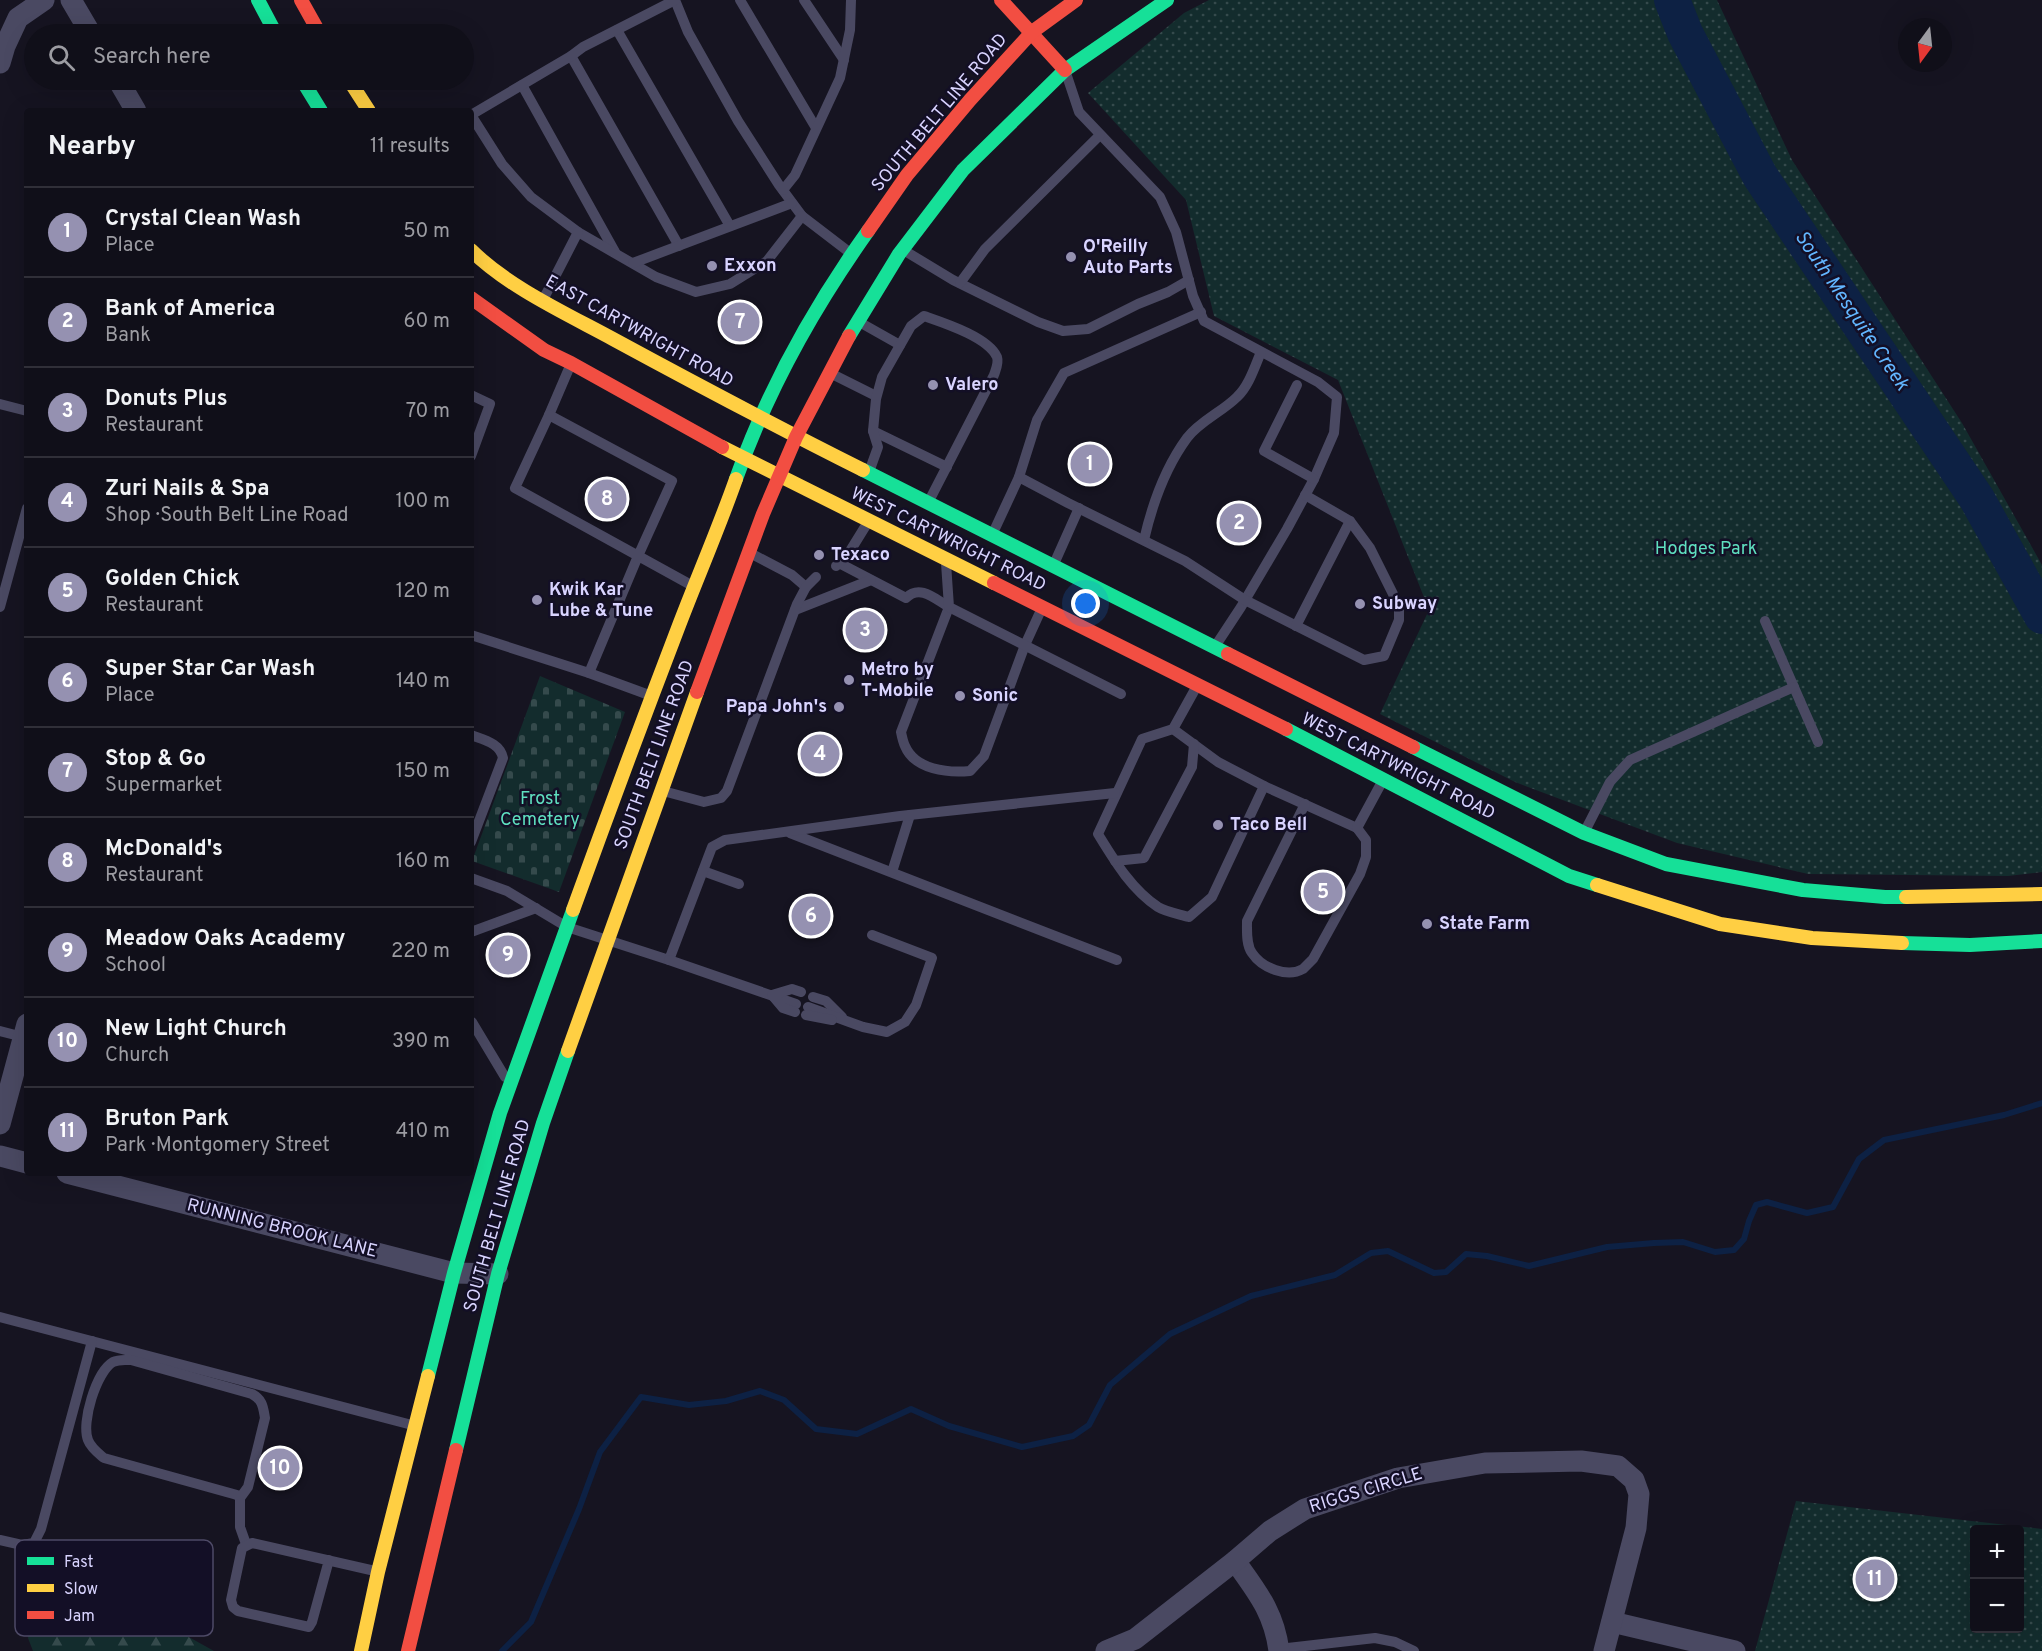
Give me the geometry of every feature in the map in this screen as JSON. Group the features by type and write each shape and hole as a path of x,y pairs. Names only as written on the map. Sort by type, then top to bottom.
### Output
{"main road":[{"path":"258,0 271,24"},
{"path":"301,0 314,24"},
{"path":"1001,0 1065,70"},
{"name":"SOUTH BELT LINE ROAD","path":"361,1651 384,1573 415,1426 485,1146 510,1085 621,777 694,587 713,544 743,459 793,350 851,254 907,175 970,100 1032,32 1076,0"},
{"name":"SOUTH BELT LINE ROAD","path":"408,1651 418,1582 498,1274 543,1124 647,829 648,801 656,789 778,477 796,437 858,321 902,250 963,170 1065,70 1167,0"},
{"path":"308,90 319,108"},
{"path":"355,90 367,108"},
{"name":"EAST CARTWRIGHT ROAD","path":"474,253 484,263 543,301 796,437"},
{"path":"474,300 544,350 778,477"},
{"name":"WEST CARTWRIGHT ROAD","path":"796,437 1053,567 1212,652 1582,838 1666,864 1803,890 1884,897 2042,894"},
{"name":"WEST CARTWRIGHT ROAD","path":"778,477 1042,607 1200,680 1383,780 1571,870 1720,924 1812,938 1887,944 1970,945 2042,941"},
{"path":"652,696 666,702"},
{"path":"656,789 674,719"}],"street":[{"path":"0,63 18,18 44,0"},
{"path":"71,0 85,24"},
{"path":"124,90 134,108"},
{"path":"0,1124 24,1040"},
{"path":"0,1156 24,1162"},
{"name":"RUNNING BROOK LANE","path":"79,1176 454,1273 498,1274"},
{"name":"RIGGS CIRCLE","path":"1106,1651 1135,1639 1270,1531 1305,1509 1398,1478 1485,1462 1581,1461 1618,1466 1634,1480 1639,1494 1636,1528 1604,1651"},
{"path":"1235,1561 1265,1602 1277,1633 1279,1650"},
{"path":"1612,1622 1735,1651"}],"lane":[{"path":"474,113 583,47 675,0 687,32 732,111 792,203 802,216 851,254"},
{"path":"740,0 816,128"},
{"path":"804,0 844,60"},
{"path":"783,190 795,175 840,78 850,30 851,0"},
{"path":"617,30 730,226"},
{"path":"571,56 679,246"},
{"path":"1065,70 1079,112 1160,196 1176,232 1189,280 1204,321 1318,382 1337,397 1334,433 1314,479 1245,600 1212,652"},
{"path":"522,85 616,254"},
{"path":"474,120 502,164 531,197 578,232 616,254 656,277 696,292 730,284 767,261 802,216"},
{"path":"960,283 985,249 1100,135"},
{"path":"633,263 792,203"},
{"path":"543,301 578,232"},
{"path":"902,250 960,283 1063,332 1088,329 1189,280"},
{"path":"992,536 1019,477 1037,420 1064,373 1200,312"},
{"path":"868,474 878,447 873,430 876,396 882,377 900,345 911,326 924,316 953,326 987,345 998,364 928,504"},
{"path":"858,321 900,345"},
{"path":"1144,540 1150,513 1167,474 1187,438 1200,425 1239,396 1261,352"},
{"path":"571,363 516,488 694,587"},
{"path":"830,373 876,396"},
{"path":"1297,385 1264,451 1314,479"},
{"path":"474,396 490,404 474,448"},
{"path":"0,404 24,410"},
{"path":"549,415 672,482 589,673"},
{"path":"873,430 947,467"},
{"path":"1019,477 1185,561 1245,600 1364,660 1384,656 1399,620 1399,606 1370,548 1350,521 1305,495"},
{"path":"1053,567 1079,508"},
{"path":"0,607 24,519"},
{"path":"868,521 847,556 838,565 906,598 912,592 921,591 1121,694"},
{"path":"1296,626 1350,521"},
{"path":"748,553 792,575 806,587"},
{"path":"946,560 950,607 901,732 905,748 920,763 952,772 970,771 984,756 1025,645 1042,607"},
{"path":"656,789 704,802 721,798 727,791 795,610 806,587 816,577"},
{"path":"795,610 872,580"},
{"path":"1765,621 1818,742"},
{"path":"474,636 652,696"},
{"path":"1200,680 1173,729 1142,739 1115,793 1098,834 1131,883 1159,908 1189,917 1212,897 1264,786"},
{"path":"1582,838 1610,782 1630,760 1794,687"},
{"path":"1173,729 1218,762 1264,786 1305,804 1357,828 1366,840 1366,857 1360,874 1313,959 1302,970 1283,973 1266,966 1252,953 1247,937 1247,921 1305,804"},
{"path":"474,736 502,750 503,758 474,834"},
{"path":"1115,861 1144,858 1192,767 1194,744"},
{"path":"1357,828 1383,780"},
{"path":"669,960 712,847 726,840 910,815 1115,793"},
{"path":"892,872 910,815"},
{"path":"787,832 1117,960"},
{"path":"703,870 739,884"},
{"path":"474,879 507,891 567,927 772,995 783,1008 801,1009 816,1018 847,1021 887,1032 904,1022 916,1005 932,958 872,935"},
{"path":"474,931 536,908"},
{"path":"772,995 792,989 801,992"},
{"path":"813,997 825,1001 847,1021"},
{"path":"474,1025 510,1085"},
{"path":"0,1031 24,1033"},
{"path":"0,1317 415,1426"},
{"path":"36,1540 41,1529 92,1341"},
{"path":"240,1498 237,1495 104,1458 96,1452 88,1441 87,1422 96,1382 104,1370 113,1362 131,1360 260,1398 265,1418 248,1487 240,1498 240,1527 246,1544"},
{"path":"0,1540 15,1543"},
{"path":"329,1560 309,1627 238,1611 233,1607 231,1600 233,1589 242,1548 246,1544 252,1543 329,1560 384,1573"},
{"path":"1279,1650 1375,1638 1395,1642 1414,1651"}],"green space":[{"name":"Hodges Park","path":"1209,0 1717,0 1792,160 1962,423 2042,565 2042,872 2008,876 1808,874 1677,843 1515,782 1380,714 1429,610 1338,380 1214,316 1186,200 1088,93 1184,13"},
{"name":"Frost Cemetery","path":"540,676 625,712 559,892 474,862 474,856"},
{"path":"1796,1501 2007,1525 1970,1525 1970,1633 2024,1633 2024,1527 2042,1529 2042,1651 1755,1651"},
{"path":"28,1636 187,1636 214,1651 33,1651"}],"waterway":[{"name":"South Mesquite Creek","path":"1672,0 1685,33 1760,176 1977,499 2042,616"},
{"path":"502,1651 531,1622 579,1509 600,1452 641,1397 689,1405 726,1401 760,1391 784,1400 816,1429 857,1434 911,1409 949,1426 1022,1447 1073,1436 1089,1425 1110,1385 1170,1334 1251,1296 1335,1275 1371,1253 1388,1251 1434,1273 1446,1272 1466,1254 1487,1256 1529,1266 1607,1247 1654,1243 1683,1242 1715,1252 1734,1250 1744,1239 1756,1205 1767,1202 1807,1213 1833,1207 1859,1159 1884,1140 2004,1115 2042,1103"}],"traffic: fast":[{"path":"258,0 271,24"},
{"path":"849,336 899,254 963,170 1065,70 1167,0"},
{"path":"308,90 319,108"},
{"path":"736,479 762,414 793,350 829,289 868,231"},
{"path":"863,470 1228,654"},
{"path":"1286,729 1569,876 1597,885"},
{"path":"1413,747 1584,833 1666,864 1803,890 1906,897"},
{"path":"428,1376 454,1273 500,1113 573,910"},
{"path":"1902,943 1970,945 2042,941"},
{"path":"456,1450 498,1274 543,1123 568,1051"}],"traffic: slow":[{"path":"355,90 367,108"},
{"path":"474,253 502,276 539,299 863,470"},
{"path":"722,447 994,583"},
{"path":"573,910 651,698 736,479"},
{"path":"568,1051 697,692"},
{"path":"1597,885 1720,924 1812,938 1902,943"},
{"path":"1906,897 2042,894"},
{"path":"361,1651 378,1572 428,1376"}],"traffic: jam":[{"path":"301,0 314,24"},
{"path":"1001,0 1065,70"},
{"path":"868,231 907,175 970,100 1032,32 1076,0"},
{"path":"474,300 544,350 722,447"},
{"path":"697,692 763,514 796,437 849,336"},
{"path":"994,583 1286,729"},
{"path":"1228,654 1413,747"},
{"path":"408,1651 456,1450"}],"place":[{"name":"O'Reilly Auto Parts","path":"1071,257"},
{"name":"Exxon","path":"712,266"},
{"name":"Stop & Go","path":"740,322"},
{"name":"Valero","path":"933,385"},
{"name":"Crystal Clean Wash","path":"1090,464"},
{"name":"McDonald's","path":"607,499"},
{"name":"Bank of America","path":"1239,523"},
{"name":"Texaco","path":"819,555"},
{"name":"Kwik Kar Lube & Tune","path":"537,600"},
{"name":"Subway","path":"1360,604"},
{"name":"Donuts Plus","path":"865,630"},
{"name":"Metro by T-Mobile","path":"849,680"},
{"name":"Sonic","path":"960,696"},
{"name":"Papa John's","path":"839,707"},
{"name":"Zuri Nails & Spa","path":"820,754"},
{"name":"Taco Bell","path":"1218,825"},
{"name":"Golden Chick","path":"1323,892"},
{"name":"Super Star Car Wash","path":"811,916"},
{"name":"State Farm","path":"1427,924"},
{"name":"Meadow Oaks Academy","path":"508,955"},
{"name":"New Light Church","path":"280,1468"},
{"name":"Bruton Park","path":"1875,1579"}]}
